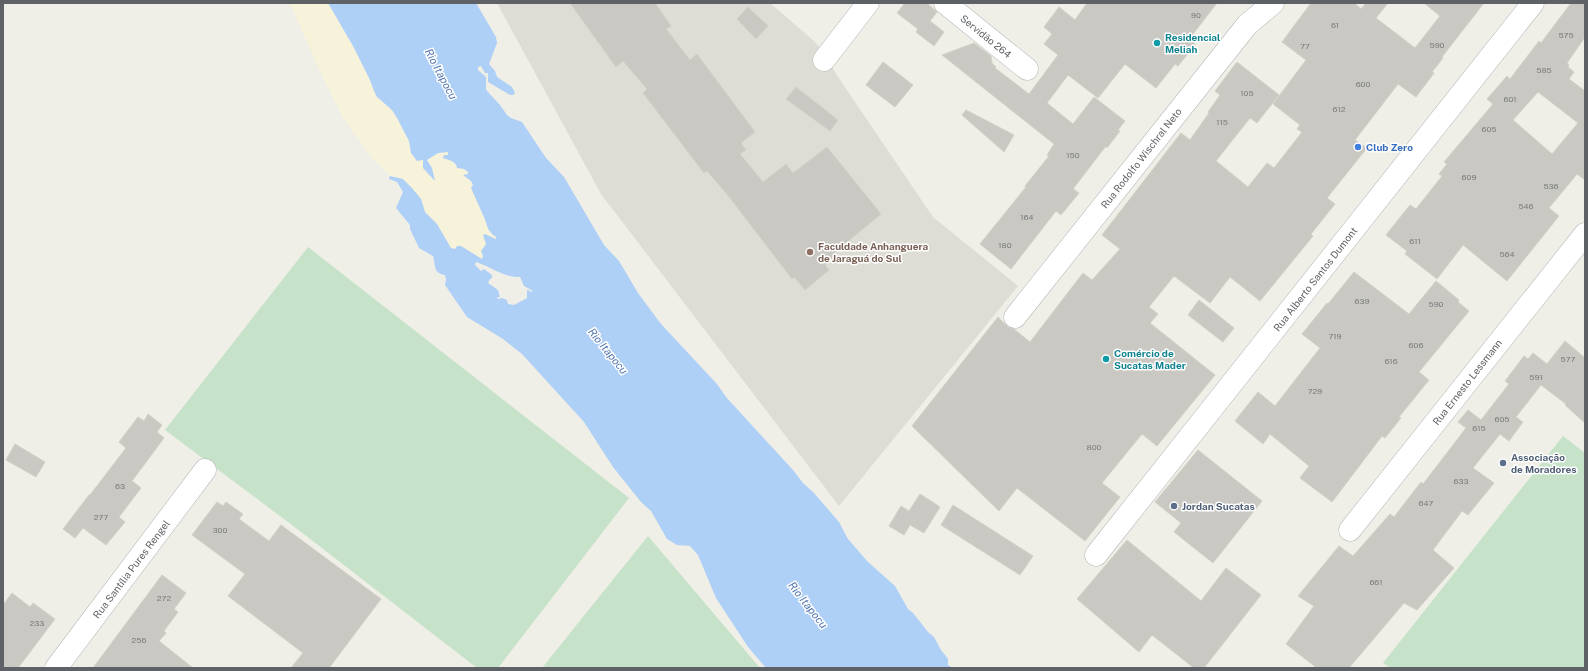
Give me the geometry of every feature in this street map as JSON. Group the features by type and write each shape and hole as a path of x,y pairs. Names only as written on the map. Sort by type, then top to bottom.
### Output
{"street":[{"path":"824,60 868,3"},
{"name":"Servidão 264","path":"946,3 1027,68"},
{"name":"Rua Rodolfo Wischral Neto","path":"1015,317 1247,25 1273,3"},
{"name":"Rua Alberto Santos Dumont","path":"1096,555 1533,3"},
{"name":"Rua Ernesto Lessmann","path":"1350,530 1585,234"},
{"name":"Rua Santília Pures Rengel","path":"56,668 205,470"}],"shaded area":[{"name":"Faculdade Anhanguera de Jaraguá do Sul","path":"497,3 770,3 814,41 827,56 836,74 933,217 1018,286 839,506 601,194"}],"green space":[{"path":"308,247 629,498 498,668 477,668 296,528 165,430"},
{"path":"1563,436 1585,453 1585,668 1390,668 1383,663"},
{"path":"648,536 760,668 542,668"}],"sand":[{"path":"290,3 328,3 353,46 370,80 374,92 377,97 392,110 409,141 411,153 423,160 423,168 433,180 427,160 438,153 448,152 448,155 443,158 451,160 469,172 468,174 463,175 471,181 473,185 471,188 484,216 486,226 496,237 496,239 485,234 486,244 482,259 473,253 451,248 437,224 425,212 421,199 403,179 390,176 372,158 344,119 318,67"}],"water":[{"name":"Rio Itapocu","path":"328,3 476,3 496,37 497,43 489,64 495,71 497,77 512,87 515,93 510,95 488,82 488,73 485,73 481,66 478,67 478,70 486,77 487,91 507,115 522,122 546,158 564,177 604,245 619,261 638,293 661,324 717,384 726,397 793,470 803,483 814,493 839,522 848,539 868,562 895,586 908,609 934,637 948,659 948,665 953,668 766,668 748,647 716,598 698,555 690,546 677,545 667,539 651,511 641,502 613,467 584,422 522,354 503,339 467,317 445,285 445,275 438,273 433,256 419,248 410,229 410,225 396,208 403,192 397,182 389,179 390,176 403,179 412,188 421,199 425,212 437,224 451,248 455,249 457,246 461,246 482,259 483,256 481,251 486,244 483,235 485,234 496,239 496,237 490,232 471,188 473,185 471,181 463,175 468,174 468,172 464,169 457,168 454,162 443,158 444,155 448,155 448,152 438,153 427,160 432,168 435,181 423,168 423,160 417,161 411,153 409,141 397,118 392,110 377,97 353,46","holes":["476,262 508,276 520,277 524,286 533,291 530,292 527,290 527,298 514,305 508,304 507,300 502,298 498,299 497,297 500,297 498,290 488,283 492,278 492,275 484,269 481,271 475,265"]}],"building":[{"path":"570,3 655,3 671,26 666,29 690,60 697,54 755,132 741,143 746,150 740,154 763,182 786,164 793,173 827,147 881,214 834,253 836,256 825,265 829,270 805,290 794,277 792,279 727,194 707,171 704,173 643,93 647,89 623,61 616,67"},
{"path":"905,3 927,3 937,12 930,21 944,32 934,46 916,32 918,29 897,13"},
{"path":"1087,3 1217,3 1193,34 1195,45 1178,66 1175,64 1156,88 1125,64 1098,98 1068,75 1047,103 1073,124 1094,97 1125,121 1118,130 1120,131 1107,148 1106,146 1073,189 1079,193 1061,215 1056,211 1011,269 980,244 1049,156 1047,155 1054,144 942,55 974,43 991,56 992,63 996,67 995,68 1029,94 1058,55 1044,44 1052,34 1044,27 1059,7 1075,20"},
{"path":"1311,3 1354,3 1361,9 1366,3 1388,3 1376,18 1415,48 1440,16 1424,3 1484,3 1442,57 1443,58 1432,72 1434,73 1416,97 1398,84 1355,140 1367,148 1327,198 1335,204 1311,234 1313,236 1260,301 1230,277 1210,303 1174,276 1149,307 1158,314 1150,323 1215,375 1157,446 1142,434 1102,483 1120,497 1085,541 1017,488 999,511 912,426 998,317 1008,327 1014,329 1030,342 1083,273 1092,280 1120,249 1102,235 1181,133 1190,140 1220,95 1215,91 1237,62 1279,95 1257,123 1250,118 1216,161 1248,187 1267,163 1274,168 1302,132 1297,129 1300,125 1273,104 1306,60 1282,42"},
{"path":"1571,3 1585,3 1585,37 1567,63 1569,65 1568,67 1574,72 1569,79 1585,91 1585,180 1577,174 1549,208 1559,216 1507,281 1463,245 1437,279 1405,254 1407,251 1386,235 1410,205 1416,209 1442,176 1439,174 1447,164 1444,162 1493,104 1487,99 1507,76 1510,79 1539,41 1541,43","holes":["1538,92 1578,123 1552,154 1513,120"]},
{"path":"748,7 768,26 756,39 737,19"},
{"path":"883,62 913,85 895,107 866,85"},
{"path":"796,87 838,120 830,131 786,99"},
{"path":"966,110 1014,135 1004,152 962,115"},
{"path":"1354,272 1409,314 1436,281 1459,300 1458,302 1469,311 1419,372 1429,380 1399,417 1401,418 1385,438 1382,436 1332,502 1300,478 1309,466 1270,434 1263,444 1235,421 1258,392 1275,406 1320,348 1302,334"},
{"path":"1199,300 1234,328 1223,342 1188,315"},
{"path":"1565,341 1585,358 1585,423 1565,405 1566,404 1541,385 1516,417 1523,422 1509,441 1500,434 1473,468 1494,483 1468,515 1462,511 1433,550 1454,568 1417,610 1404,603 1349,668 1317,668 1286,644 1314,606 1298,596 1339,546 1353,556 1390,514 1394,517 1421,482 1423,484 1466,428 1458,422 1468,410 1481,420 1509,384 1505,381 1524,356 1528,359 1533,353 1547,364"},
{"path":"148,414 162,425 157,432 164,438 132,481 141,488 119,517 125,522 106,545 83,528 75,538 63,529 126,448 119,442 138,417 144,421"},
{"path":"15,444 45,462 36,477 6,460"},
{"path":"1198,450 1262,501 1213,563 1174,532 1181,523 1155,502"},
{"path":"920,494 940,507 924,533 910,525 904,535 889,526 901,506 909,511"},
{"path":"217,502 223,506 226,502 243,514 239,519 269,541 281,525 381,599 329,668 291,668 303,653 228,596 245,574 192,535"},
{"path":"953,505 1033,556 1020,575 941,525"},
{"path":"1127,540 1201,601 1226,568 1261,595 1204,668 1194,668 1152,635 1139,652 1077,599"},
{"path":"162,575 186,593 174,609 178,612 164,631 166,633 159,641 193,668 93,668"},
{"path":"12,593 30,607 33,603 55,619 18,668 3,668 3,605"}],"place":[{"name":"Residencial Meliah","path":"1157,43"},
{"name":"Club Zero","path":"1358,147"},
{"name":"Faculdade Anhanguera de Jaraguá do Sul","path":"810,252"},
{"name":"Comércio de Sucatas Mader","path":"1106,359"},
{"name":"Associação de Moradores","path":"1503,463"},
{"name":"Jordan Sucatas","path":"1174,506"}]}
